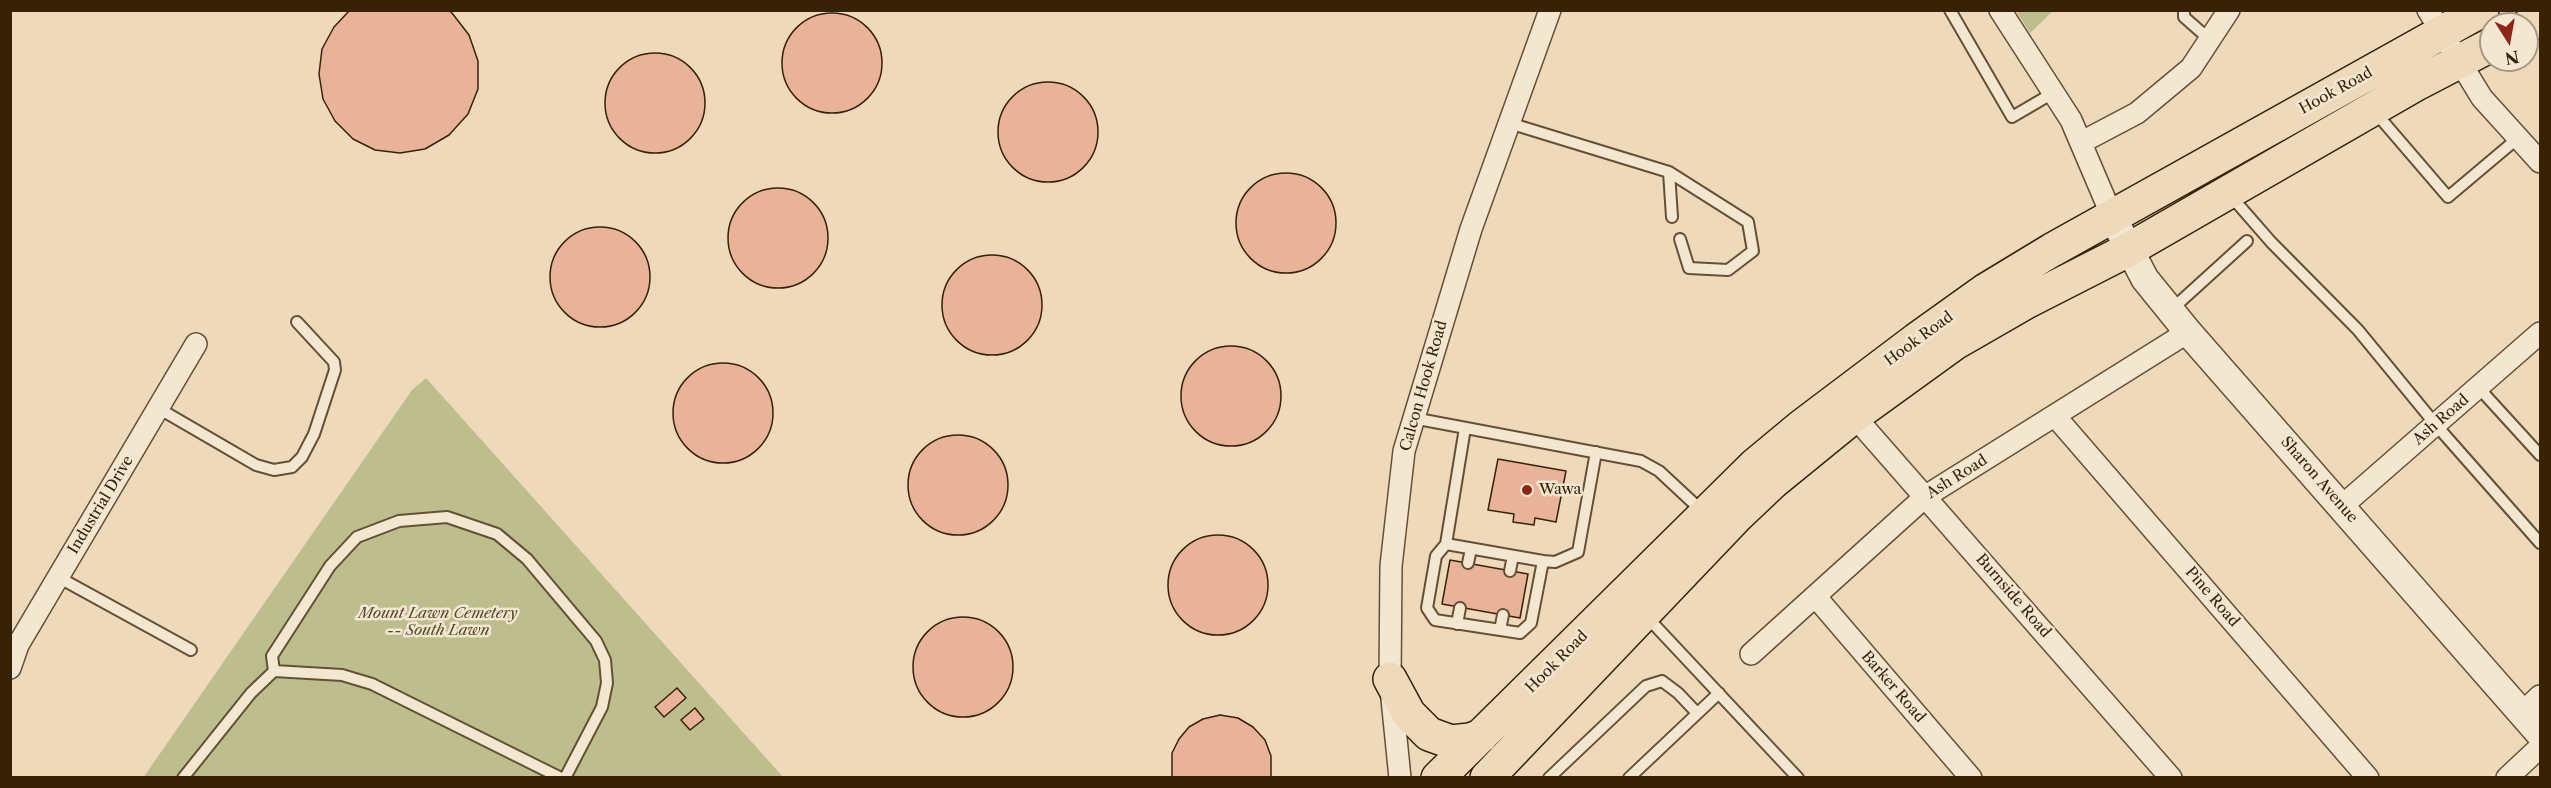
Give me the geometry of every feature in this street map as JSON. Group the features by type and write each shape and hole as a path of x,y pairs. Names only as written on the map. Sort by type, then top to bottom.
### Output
{"main road":[{"name":"Hook Road","path":"1437,777 1755,465 1802,426 1916,340 1986,290 2434,22 2482,10"},
{"name":"Hook Road","path":"1487,777 1643,612 1773,482 1854,416 1955,343 2028,301 2128,250 2373,109 2479,51"},
{"path":"1390,679 1409,714 1430,734 1451,742 1481,736"}],"street":[{"name":"Calcon Hook Road","path":"1400,777 1390,679 1390,566 1404,451 1471,229 1550,10"},
{"path":"2000,10 2054,93 2082,142 2112,216"},
{"path":"2082,142 2137,114 2191,68 2229,10"},
{"path":"2434,22 2482,98 2541,162"},
{"name":"Sharon Avenue","path":"2112,216 2145,279 2188,332 2342,506 2531,704 2541,734"},
{"name":"Ash Road","path":"1751,654 1926,496 2188,332"},
{"name":"Ash Road","path":"2342,506 2541,333"},
{"name":"Industrial Drive","path":"10,668 18,645 196,344"},
{"name":"Burnside Road","path":"1854,416 2171,777"},
{"name":"Pine Road","path":"2055,416 2368,777"},
{"name":"Barker Road","path":"1815,596 1971,777"},
{"path":"2507,777 2541,747"}],"lane":[{"path":"1950,10 2012,117 2054,93"},
{"path":"2184,12 2184,17 2209,39"},
{"path":"2373,109 2448,196 2518,138"},
{"path":"1509,123 1669,172 1748,222 1753,251 1728,270 1689,268 1680,239"},
{"path":"1669,172 1672,217"},
{"path":"2228,193 2271,242 2358,330 2436,425 2541,543"},
{"path":"2170,310 2247,241"},
{"path":"158,408 256,465 274,470 292,466 302,457 314,434 335,370 334,362 297,322"},
{"path":"2478,387 2541,455"},
{"path":"1413,418 1641,461 1659,471 1705,513"},
{"path":"1465,428 1446,544 1436,555 1426,608 1435,620 1520,633 1531,623 1543,561"},
{"path":"1446,544 1555,562 1578,552 1596,452"},
{"path":"274,671 272,656 330,566 357,537 399,521 420,519 447,517 480,527 497,534 527,559 596,641 605,660 606,683 602,707 565,777"},
{"path":"1468,563 1471,549"},
{"path":"1510,571 1513,556"},
{"path":"58,577 191,650"},
{"path":"1457,624 1460,608"},
{"path":"1643,612 1798,777"},
{"path":"1500,630 1503,615"},
{"path":"183,777 251,693 274,671 342,675 372,684 561,777"},
{"path":"1549,777 1646,686 1662,681 1678,693 1697,713"},
{"path":"1629,777 1719,693"}],"green space":[{"path":"2016,11 2053,11 2030,33"},
{"name":"Mount Lawn Cemetery -- South Lawn","path":"426,378 783,777 143,778 412,390"}],"building":[{"path":"350,10 448,10 452,13 469,35 478,61 478,89 468,114 449,135 425,149 400,153 375,150 353,139 335,121 323,99 319,74 322,49 334,27"},
{"path":"822,13 842,13 868,27 879,44 882,63 879,82 868,99 842,113 822,113 804,105 790,91 782,73 782,53 790,35 804,21"},
{"path":"645,53 665,53 691,67 702,84 705,103 702,122 691,139 665,153 645,153 627,145 613,131 605,113 605,93 613,75 627,61"},
{"path":"1048,82 1067,85 1084,96 1095,113 1098,132 1095,151 1084,168 1067,179 1048,182 1029,179 1012,168 1001,151 998,132 1001,113 1012,96 1029,85"},
{"path":"1276,173 1296,173 1322,187 1333,204 1336,223 1333,242 1322,259 1296,273 1276,273 1258,265 1244,251 1236,233 1236,213 1244,195 1258,181"},
{"path":"768,188 788,188 814,202 825,219 828,238 825,257 814,274 788,288 768,288 750,280 736,266 728,248 728,228 736,210 750,196"},
{"path":"590,227 610,227 636,241 647,258 650,277 647,296 636,313 610,327 590,327 572,319 558,305 550,287 550,267 558,249 572,235"},
{"path":"982,255 1002,255 1028,269 1039,286 1042,305 1039,324 1028,341 1002,355 982,355 964,347 950,333 942,315 942,295 950,277 964,263"},
{"path":"1221,346 1241,346 1267,360 1278,377 1281,396 1278,415 1267,432 1241,446 1221,446 1203,438 1189,424 1181,406 1181,386 1189,368 1203,354"},
{"path":"723,363 742,366 759,377 770,394 773,413 770,432 759,449 742,460 723,463 704,460 687,449 676,432 673,413 676,394 687,377 704,366"},
{"path":"948,435 968,435 994,449 1005,466 1008,485 1005,504 994,521 968,535 948,535 930,527 916,513 908,495 908,475 916,457 930,443"},
{"name":"Wawa","path":"1498,459 1566,471 1556,522 1535,518 1534,525 1513,522 1514,514 1488,510"},
{"path":"1208,535 1228,535 1254,549 1265,566 1268,585 1265,604 1254,621 1228,635 1208,635 1190,627 1176,613 1168,595 1168,575 1176,557 1190,543"},
{"path":"1450,560 1528,574 1520,618 1442,604"},
{"path":"953,617 973,617 999,631 1010,648 1013,667 1010,686 999,703 973,717 953,717 935,709 921,695 913,677 913,657 921,639 935,625"},
{"path":"677,688 686,698 664,717 655,707"},
{"path":"695,708 704,719 690,730 681,720"},
{"path":"1220,715 1238,718 1253,727 1265,740 1271,756 1271,778 1172,778 1172,753 1179,739 1189,727 1203,719"}],"place":[{"name":"Wawa","path":"1527,490"}]}
